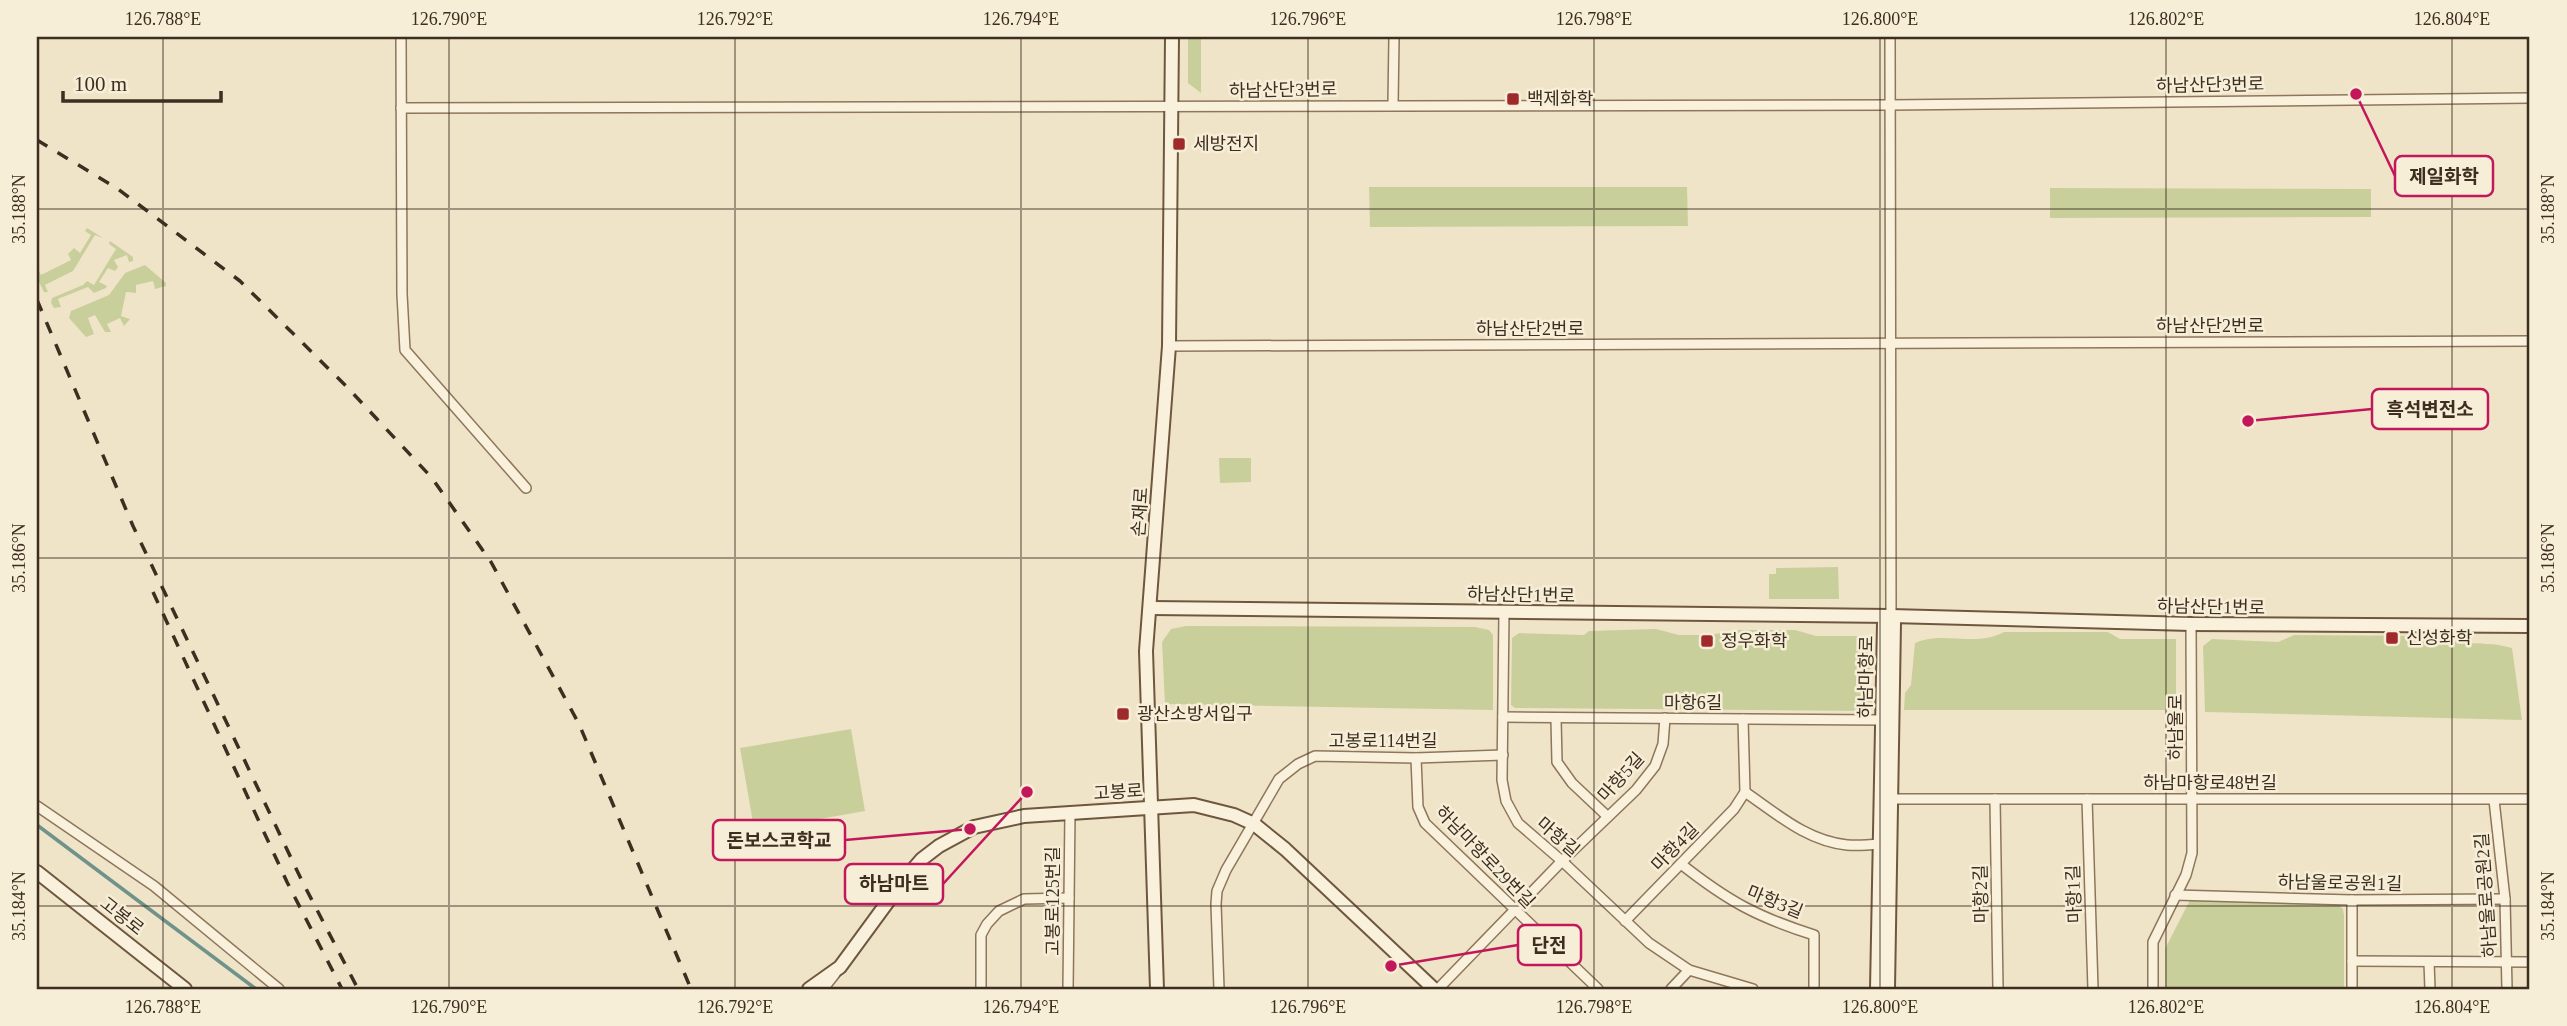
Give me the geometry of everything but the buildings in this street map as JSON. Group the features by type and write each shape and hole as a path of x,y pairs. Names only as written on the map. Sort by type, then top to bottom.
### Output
{"street":[{"path":"401,37 402,295 405,350 526,488"},
{"name":"손재로","path":"1157,989 1146,651 1169,345 1172,37"},
{"path":"1394,37 1394,104"},
{"path":"1890,37 1891,616"},
{"name":"하남산단3번로","path":"401,108 1890,105 2530,97"},
{"name":"하남산단2번로","path":"1169,345 2530,341"},
{"name":"하남산단1번로","path":"1151,608 1891,616 2192,624 2530,626"},
{"name":"마항길","path":"1504,612 1502,780 1506,801 1517,823 1562,860 1649,943 1689,970 1753,989"},
{"name":"하남마항로","path":"1877,989 1884,623 1891,616 1894,623 1888,989"},
{"name":"하남울로","path":"2153,989 2153,942 2186,875 2192,853 2192,624"},
{"name":"마항6길","path":"1503,717 1882,720"},
{"name":"마항5길","path":"1436,989 1562,860 1636,790 1655,766 1663,744 1665,718"},
{"name":"마항5길","path":"1556,719 1557,762 1572,783 1607,816"},
{"path":"1743,719 1745,792 1805,833 1823,840 1848,845 1880,844"},
{"name":"고봉로114번길","path":"1219,989 1217,891 1226,870 1279,779 1298,764 1315,757 1503,755"},
{"name":"하남마항로29번길","path":"1416,758 1418,807 1425,823 1598,989"},
{"name":"마항4길","path":"1625,921 1734,809 1745,792"},
{"name":"하남마항로48번길","path":"1890,799 2530,799"},
{"name":"마항2길","path":"1995,799 1998,989"},
{"name":"마항1길","path":"2087,799 2092,989"},
{"name":"하남울로공원2길","path":"2494,800 2505,899 2507,989"},
{"name":"고봉로","path":"809,989 840,967 922,859 939,846 981,825 1024,816 1194,805 1234,815 1254,824 1285,849 1436,989"},
{"path":"37,806 154,886 279,989"},
{"name":"고봉로125번길","path":"1068,989 1069,812"},
{"name":"마항3길","path":"1681,864 1716,892 1745,909 1814,935 1814,989"},
{"name":"고봉로","path":"37,872 185,989"},
{"name":"하남울로공원1길","path":"2175,895 2352,900 2505,899"},
{"path":"981,989 981,935 986,924 999,911 1024,899 1069,898"},
{"path":"2352,900 2352,989"},
{"path":"2352,961 2530,962"},
{"path":"2429,962 2430,989"},
{"path":"823,989 840,967"},
{"path":"1671,989 1689,970"}],"green space":[{"path":"1188,37 1201,37 1201,93 1188,83"},
{"path":"1369,187 1687,187 1688,226 1370,227"},
{"path":"2050,188 2371,189 2371,217 2050,218"},
{"path":"87,228 103,238 95,235 73,271 45,285 48,292 44,292 37,278 37,267 41,275 71,260 68,254 74,248 80,253 91,235 85,231"},
{"path":"110,241 133,257 133,261 129,262 127,255 114,260 118,267 115,271 108,268 99,282 107,286 106,288 94,293 88,287 58,299 61,307 54,308 52,298 87,281 94,285 116,249 109,244"},
{"path":"145,265 166,283 166,286 155,289 153,281 136,285 136,293 126,292 121,316 130,319 124,326 120,318 107,324 111,332 105,332 95,315 88,318 94,334 86,337 69,318 71,311 109,295 125,273"},
{"path":"1219,458 1251,458 1251,482 1220,483"},
{"path":"1838,567 1839,599 1769,599 1769,574 1776,574 1776,568"},
{"path":"1186,626 1475,627 1489,630 1493,635 1493,710 1165,704 1162,642 1171,629"},
{"path":"1656,629 1679,635 1710,635 1737,630 1795,630 1816,636 1865,636 1870,654 1872,703 1865,711 1515,708 1511,705 1512,638 1519,633 1584,635 1589,631"},
{"path":"2004,632 2108,632 2120,639 2176,639 2176,710 1904,710 1905,693 1911,685 1915,643 1937,638 1982,639"},
{"path":"2294,635 2435,636 2512,648 2522,720 2205,712 2203,646 2212,639 2278,642"},
{"path":"851,729 865,811 808,821 811,842 758,851 740,748"},
{"path":"2190,900 2337,903 2343,909 2344,916 2344,989 2165,989 2165,949"}],"waterway":[{"path":"37,825 256,989"}],"railway":[{"path":"37,140 118,189 240,281 347,387 432,478 491,562 579,724 691,989"},
{"path":"37,300 133,526 302,881 358,989"},
{"path":"153,592 287,882 342,989"}],"place":[{"name":"제일화학","path":"2356,94"},
{"name":"백제화학","path":"1513,99"},
{"name":"세방전지","path":"1179,144"},
{"name":"흑석변전소","path":"2248,421"},
{"name":"신성화학","path":"2392,638"},
{"name":"정우화학","path":"1707,641"},
{"name":"광산소방서입구","path":"1123,714"},
{"name":"하남마트","path":"1027,792"},
{"name":"돈보스코학교","path":"970,829"},
{"name":"단전","path":"1391,966"}]}
